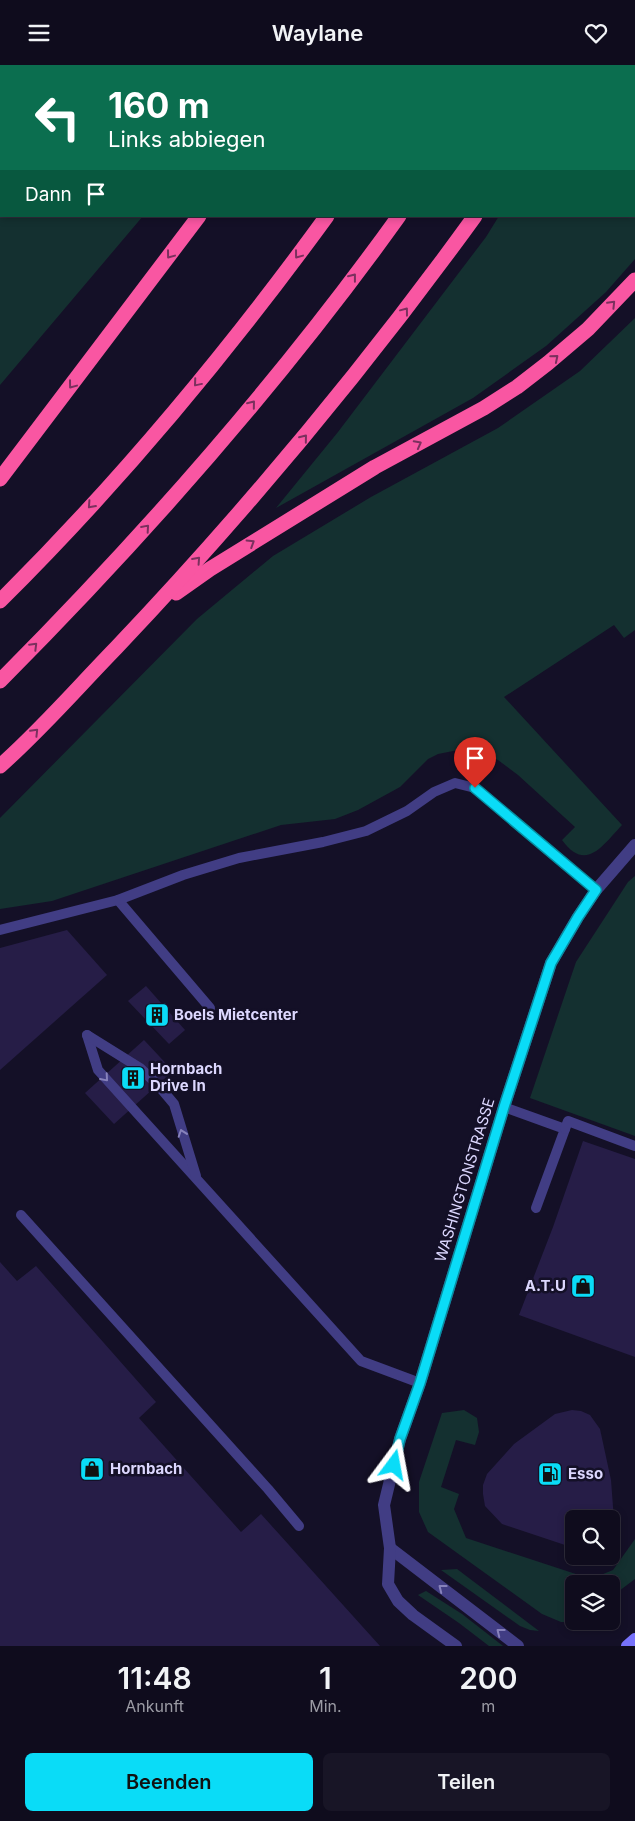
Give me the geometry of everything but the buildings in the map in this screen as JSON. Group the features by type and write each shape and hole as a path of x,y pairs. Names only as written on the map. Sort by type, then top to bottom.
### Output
{"highway":[{"path":"0,479 198,217"},
{"path":"0,601 83,514 157,430 229,344 326,217"},
{"path":"0,681 141,533 224,438 305,339 398,217"},
{"path":"0,767 226,529 371,355 473,217"},
{"path":"152,609 210,569 374,467 484,408 517,387 588,329 635,280"}],"main road":[{"path":"627,1646 635,1639"}],"street":[{"name":"WASHINGTONSTRASSE","path":"456,1646 413,1615 398,1601 388,1584 390,1548 384,1505 400,1439 420,1383 504,1107 551,963 596,890 635,845"},
{"path":"390,1548 518,1646"}],"lane":[{"path":"0,930 118,900 183,875 239,858 323,842 366,831 407,811 434,792 455,783 475,788 596,890"},
{"path":"118,900 210,1008"},
{"path":"197,1179 174,1104 140,1068 87,1035 98,1070 138,1112 197,1179 361,1361 420,1383"},
{"path":"504,1107 565,1129"},
{"path":"536,1208 568,1121 635,1146"},
{"path":"21,1215 268,1489 299,1526"}],"green space":[{"path":"0,217 142,217 0,385"},
{"path":"498,217 635,217 635,259 606,292 546,346 473,398 276,508 338,432 486,237"},
{"path":"635,318 635,630 624,638 614,625 504,697 622,825 601,847 587,855 571,850 562,840 575,827 518,775 498,760 476,751 463,749 438,754 428,759 400,787 358,810 335,819 281,825 52,901 0,909 0,818 197,619 273,556 371,497 498,428 580,371"},
{"path":"635,876 635,1136 530,1098 576,962 628,882"},
{"path":"464,1410 477,1418 479,1432 475,1445 456,1440 441,1487 459,1494 454,1509 466,1538 579,1575 565,1575 565,1622 542,1614 428,1532 419,1512 419,1482 442,1413"},
{"path":"635,1539 635,1579 620,1590 620,1575 601,1575 613,1570 617,1565 620,1565 620,1560"},
{"path":"457,1569 539,1631 520,1626 441,1570"},
{"path":"426,1591 462,1614 503,1646 489,1646 418,1595"}],"place":[{"name":"Boels Mietcenter","path":"157,1015"},
{"name":"Hornbach Drive In","path":"133,1078"},
{"name":"A.T.U","path":"583,1286"},
{"name":"Hornbach","path":"92,1469"},
{"name":"Esso","path":"550,1474"}],"route":[{"path":"394,1465 400,1439 420,1383 504,1107 551,963 596,890 475,788"}]}
